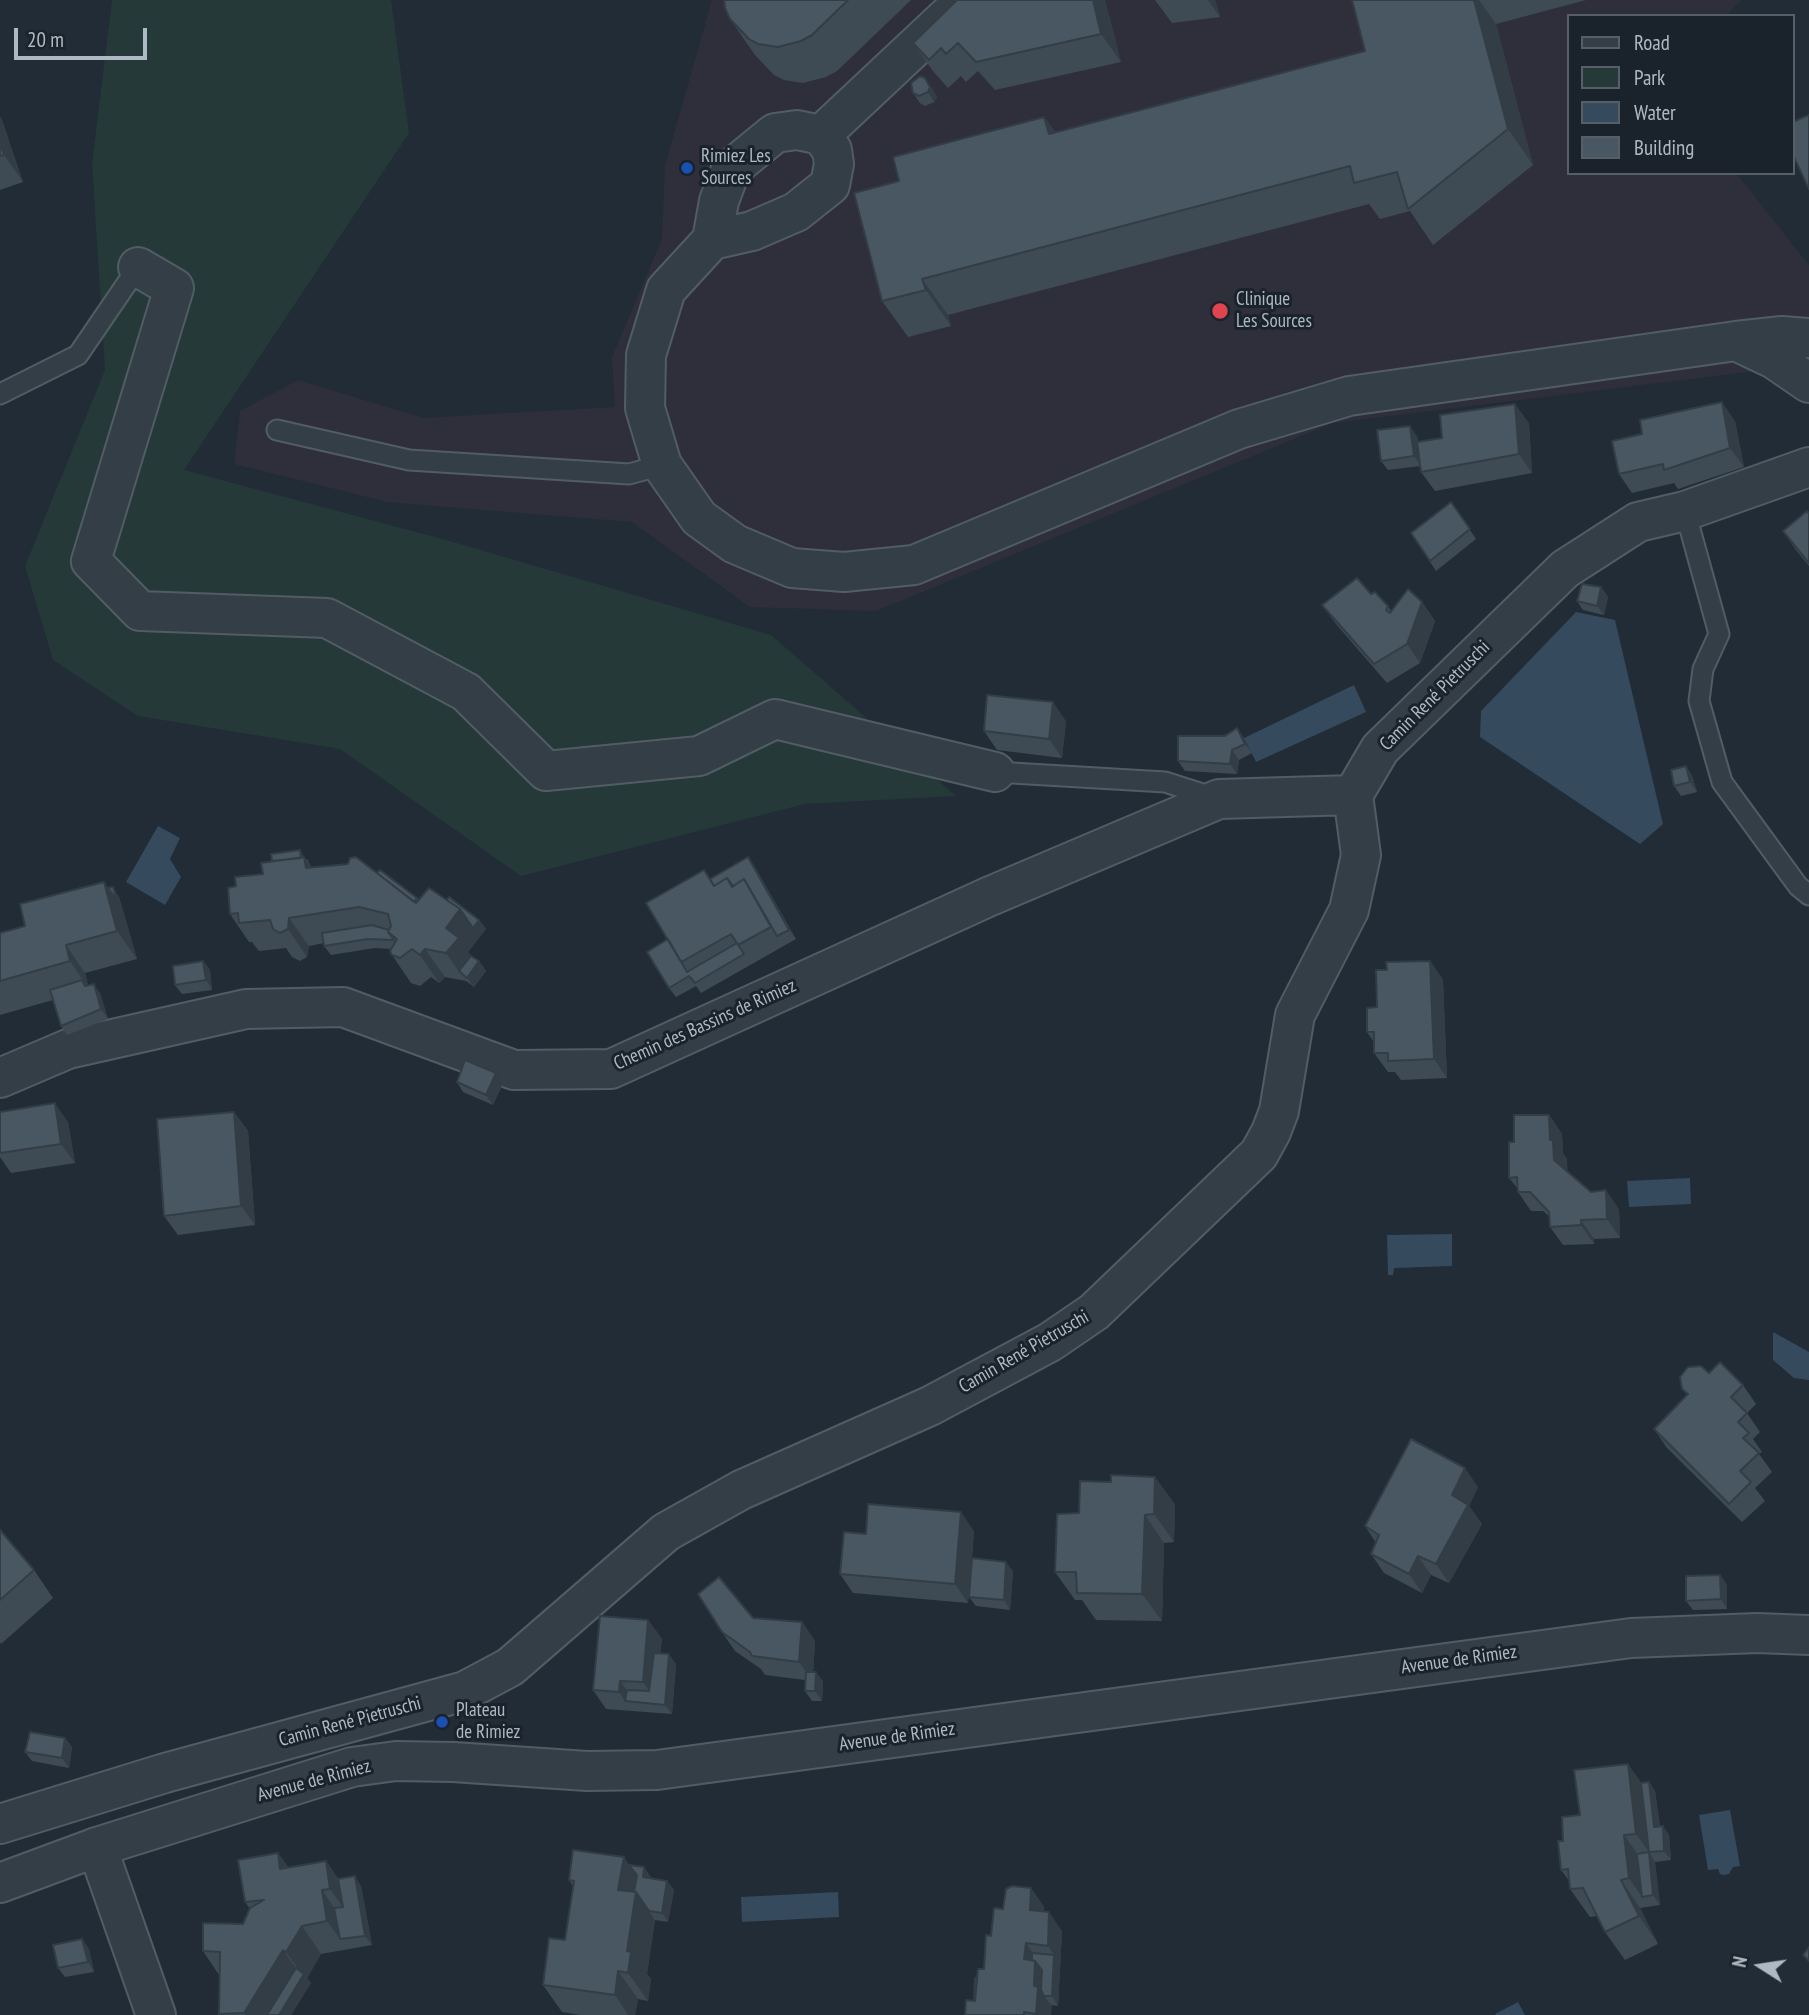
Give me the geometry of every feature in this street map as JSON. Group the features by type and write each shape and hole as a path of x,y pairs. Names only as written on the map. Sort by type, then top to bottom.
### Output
{"street":[{"path":"821,135 965,0"},
{"path":"712,240 752,230 796,212 830,185 834,164 832,150 821,135 797,130 775,132 731,169 719,201 712,240 666,290 646,355 645,408 662,465 699,518 735,544 792,568 844,572 914,565 1239,429 1349,396 1736,341 1782,336 1809,338"},
{"path":"138,267 174,288 91,561 140,611 327,618 466,692 546,771 699,756 775,719 995,772"},
{"path":"1736,341 1774,359 1809,383"},
{"name":"Camin René Pietruschi","path":"0,1824 165,1773 465,1691 510,1667 666,1532 741,1490 930,1406 1050,1342 1094,1312 1259,1154 1271,1132 1279,1111 1295,1015 1349,910 1361,856 1353,795 1380,749 1565,569 1638,522 1685,511 1809,467"},
{"name":"Chemin des Bassins de Rimiez","path":"0,1077 68,1049 246,1009 343,1007 514,1070 611,1069 988,897 1220,799 1353,795"},
{"name":"Avenue de Rimiez","path":"0,1883 97,1847 352,1767 396,1761 587,1771 657,1770 1619,1639 1681,1634 1809,1635"},
{"path":"97,1847 156,2015"}],"lane":[{"path":"0,394 78,355 138,267"},
{"path":"277,430 409,460 629,474 662,465"},
{"path":"1685,511 1719,634 1703,668 1699,701 1722,782 1798,886 1809,895"},
{"path":"995,772 1165,782 1220,799"}],"shaded area":[{"name":"Clinique Les Sources","path":"712,0 1742,0 1727,14 1568,14 1568,175 1738,175 1809,265 1809,390 1803,398 1755,371 1333,423 876,611 750,607 632,522 387,502 234,464 240,411 298,380 423,418 615,407 612,357 662,239 665,165"}],"green space":[{"path":"112,0 391,0 409,133 184,470 450,541 771,635 956,796 805,804 521,876 340,749 138,716 53,660 25,566 105,370 92,164"}],"water":[{"path":"1576,612 1615,620 1663,824 1640,844 1480,737 1481,711"},
{"path":"1354,685 1366,712 1256,762 1244,738"},
{"path":"158,826 180,838 170,859 181,877 165,905 126,882"},
{"path":"1690,1178 1691,1204 1629,1207 1627,1181"},
{"path":"1452,1234 1452,1266 1394,1268 1393,1275 1388,1275 1387,1235"},
{"path":"1773,1332 1809,1352 1809,1380 1794,1378 1773,1360"},
{"path":"1730,1810 1740,1866 1733,1867 1729,1874 1724,1875 1720,1874 1718,1869 1708,1870 1699,1815"},
{"path":"838,1892 839,1917 742,1922 741,1897"},
{"path":"1518,2002 1525,2015 1495,2014"}],"building":[{"path":"724,0 848,0 812,35 778,47 758,44 749,39 730,19"},
{"path":"957,0 1093,0 1101,34 976,62 958,43 946,54 941,48 929,60 913,43"},
{"path":"1352,0 1474,0 1508,129 1408,209 1397,172 1354,183 1350,166 922,279 926,290 882,301 854,193 899,181 893,157 1044,117 1049,134 1365,51"},
{"path":"920,76 925,78 930,87 928,92 919,96 913,93 911,83"},
{"path":"1809,115 1809,189 1795,159 1795,121"},
{"path":"1722,402 1730,448 1664,470 1663,464 1619,474 1612,441 1642,434 1640,420"},
{"path":"1515,404 1519,454 1421,472 1417,442 1442,438 1440,415"},
{"path":"1410,426 1414,456 1381,461 1377,430"},
{"path":"1451,502 1470,529 1430,561 1411,533"},
{"path":"1807,511 1809,514 1809,563 1783,531"},
{"path":"1357,578 1371,594 1375,592 1388,606 1386,610 1390,613 1408,589 1422,602 1407,644 1374,664 1322,605"},
{"path":"1582,584 1601,587 1597,606 1577,601"},
{"path":"987,695 1053,702 1049,739 984,731"},
{"path":"1237,728 1245,744 1232,750 1230,764 1178,761 1178,736 1225,736"},
{"path":"1686,766 1690,782 1674,786 1671,770"},
{"path":"300,850 301,858 272,861 271,854"},
{"path":"304,857 306,868 348,864 350,858 356,857 416,903 429,888 460,909 446,928 459,938 446,953 425,949 420,955 412,949 400,958 392,955 390,951 397,939 388,932 391,926 388,914 359,907 289,918 288,929 280,933 273,929 270,920 239,923 238,913 230,914 228,888 236,886 235,877 263,874 261,863"},
{"path":"748,857 789,930 777,936 744,879 733,886 727,878 714,886 710,879"},
{"path":"380,870 417,898 414,902 377,873"},
{"path":"704,870 714,886 727,878 732,887 744,879 771,927 738,945 731,934 681,962 646,903"},
{"path":"104,882 117,931 66,945 70,961 0,981 0,933 25,926 20,904"},
{"path":"113,887 117,900 108,888"},
{"path":"449,897 479,920 473,928 460,909 447,900"},
{"path":"372,925 389,930 394,940 368,939 324,946 322,933"},
{"path":"668,939 687,972 737,943 744,954 695,983 689,976 669,988 647,952"},
{"path":"471,956 479,961 467,978 459,971"},
{"path":"203,961 206,980 175,985 173,966"},
{"path":"1430,961 1434,1059 1388,1061 1388,1053 1374,1053 1374,1032 1367,1032 1367,1008 1377,1007 1376,970 1387,970 1386,962"},
{"path":"82,980 85,986 94,984 101,1009 61,1026 50,990"},
{"path":"465,1060 496,1073 486,1095 457,1082"},
{"path":"55,1103 61,1144 0,1153 0,1112"},
{"path":"234,1112 241,1206 164,1216 157,1119"},
{"path":"1514,1115 1549,1115 1554,1160 1591,1192 1606,1190 1607,1219 1581,1220 1581,1225 1550,1227 1549,1212 1530,1192 1518,1192 1517,1177 1509,1178 1509,1142 1514,1142"},
{"path":"1720,1362 1743,1385 1731,1397 1747,1413 1738,1422 1749,1433 1743,1438 1759,1453 1740,1471 1751,1482 1729,1504 1654,1429 1688,1394 1682,1389 1680,1377 1688,1367 1701,1366 1709,1373"},
{"path":"1411,1439 1465,1468 1452,1495 1468,1505 1436,1564 1418,1556 1409,1574 1371,1554 1379,1535 1365,1526"},
{"path":"1111,1475 1155,1477 1154,1514 1145,1515 1142,1594 1077,1593 1076,1572 1055,1572 1057,1514 1079,1513 1080,1481 1111,1482"},
{"path":"868,1504 961,1512 955,1584 840,1574 844,1532 866,1534"},
{"path":"0,1530 34,1570 0,1600"},
{"path":"972,1558 1006,1562 1004,1600 969,1597"},
{"path":"1720,1575 1721,1599 1686,1601 1686,1576"},
{"path":"719,1577 753,1618 802,1622 799,1662 752,1656 722,1632 698,1594"},
{"path":"600,1616 648,1620 643,1682 620,1681 619,1692 593,1690"},
{"path":"654,1653 669,1654 665,1705 625,1701 627,1690 649,1691"},
{"path":"806,1672 816,1672 815,1691 805,1691"},
{"path":"30,1732 65,1738 62,1758 25,1752"},
{"path":"1628,1764 1636,1834 1624,1835 1629,1878 1621,1880 1639,1916 1605,1932 1583,1888 1570,1889 1568,1869 1561,1870 1558,1841 1563,1841 1562,1817 1580,1815 1574,1770"},
{"path":"1649,1782 1654,1827 1663,1826 1664,1851 1649,1852 1641,1783"},
{"path":"573,1850 624,1857 618,1890 636,1892 627,1951 631,1952 628,1973 618,1971 615,1995 543,1985 549,1938 565,1940 574,1881 569,1880"},
{"path":"1649,1852 1653,1895 1642,1897 1637,1854"},
{"path":"278,1853 280,1869 326,1861 330,1889 322,1890 327,1921 302,1926 286,1952 283,1950 244,2013 219,2014 220,1952 203,1951 203,1923 243,1924 250,1908 264,1900 245,1902 238,1860"},
{"path":"629,1865 644,1867 643,1877 667,1881 662,1913 649,1911 634,1892 637,1875"},
{"path":"355,1876 365,1936 340,1939 334,1908 343,1907 338,1879"},
{"path":"1012,1886 1031,1888 1030,1910 1049,1912 1048,1946 1026,1943 1024,1959 1035,1961 1034,1986 1038,1987 1036,2014 1024,2012 1024,2015 965,2015 966,2000 975,2001 978,1969 984,1969 986,1935 991,1936 994,1908 1003,1909 1006,1889"},
{"path":"82,1939 88,1962 58,1968 53,1945"},
{"path":"1809,1947 1809,1961 1803,1955"},
{"path":"1032,1953 1054,1955 1052,1996 1044,1996 1041,1990 1042,1970 1032,1960"},
{"path":"296,1968 304,1974 279,2015 267,2015"},
{"path":"975,1978 977,1978 974,2001"}],"place":[{"name":"Rimiez Les Sources","path":"687,168"},
{"name":"Clinique Les Sources","path":"1220,311"},
{"name":"Plateau de Rimiez","path":"442,1722"}]}
